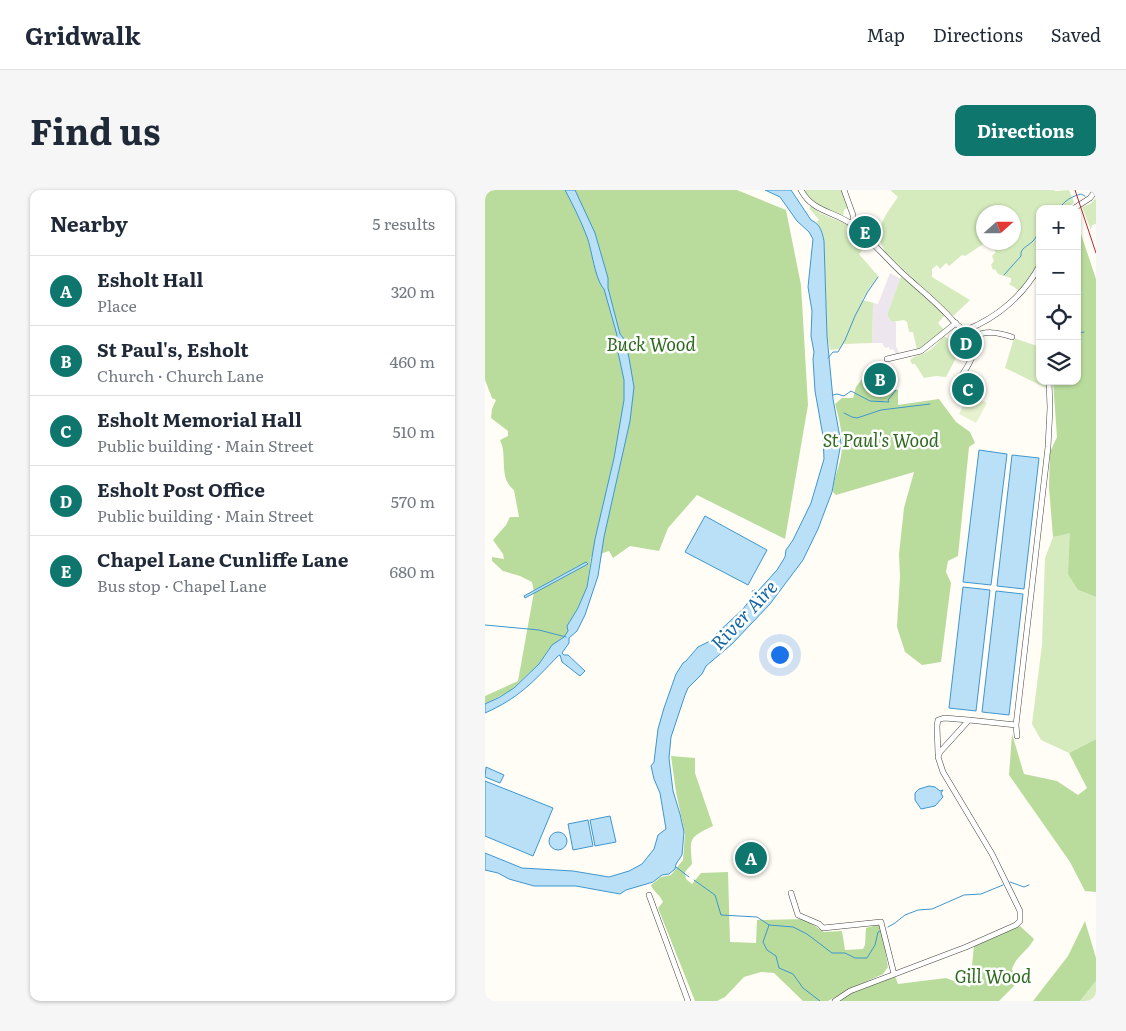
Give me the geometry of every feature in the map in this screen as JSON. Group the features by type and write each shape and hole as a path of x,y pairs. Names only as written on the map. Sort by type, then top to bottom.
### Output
{"street":[{"path":"801,190 812,205 853,225 965,330 974,344 973,351 955,385"},
{"path":"844,190 853,215 853,225"},
{"path":"1079,205 1090,198 1095,190"},
{"path":"965,330 996,314 1011,303 1036,272"},
{"path":"892,360 921,351 956,323"},
{"path":"971,338 985,332 1012,337"},
{"path":"1017,736 1016,725 1048,447 1049,385"},
{"path":"835,1001 850,991 996,934 1016,924 1021,918 1020,911 992,854 943,772 938,757 937,737 938,720 944,718 1016,725"},
{"path":"938,757 940,752 969,720"},
{"path":"791,893 798,915 819,924 823,928 881,922 894,974"},
{"path":"649,895 688,1001"}],"shaded area":[{"path":"890,273 901,279 887,315 892,322 896,322 896,346 899,353 896,354 893,349 885,348 882,343 872,343 874,303 878,304"}],"green space":[{"name":"Buck Wood","path":"485,190 737,190 786,210 801,285 808,405 785,539 697,495 668,528 659,551 630,546 613,558 609,551 591,557 587,587 578,608 567,626 568,632 548,650 539,664 510,691 485,704 485,696 518,681 534,592 532,582 503,571 492,561 492,557 504,559 503,554 493,540 506,525 510,517 519,517 514,490 506,479 500,440 508,436 508,431 491,418 496,400 492,398 485,380"},
{"path":"804,190 843,190 848,207 844,210 843,217 816,203"},
{"path":"890,190 1069,190 1074,202 1072,205 1036,205 1036,267 1020,291 1009,284 1011,278 998,274 991,265 994,261 992,256 996,252 994,250 1021,250 1021,205 976,205 976,249 965,256 962,255 949,266 946,263 940,269 937,265 932,269 932,277 970,300 953,316 886,253 882,245 880,238 881,224 898,197"},
{"path":"1096,198 1096,224 1092,225 1091,230 1082,207 1090,204"},
{"path":"811,206 820,213 848,225 846,230 862,244 860,246 863,249 859,254 878,276 862,300 874,303 872,343 843,344 840,349 830,350 827,336 824,241 822,231 816,222 819,220 809,208"},
{"path":"1081,234 1096,279 1096,597 1078,590 1068,574 1070,533 1053,537 1049,487 1050,452 1057,437 1053,385 1081,385"},
{"path":"901,277 945,315 938,323 944,330 917,350 913,332 909,332 907,322 904,320 892,322 887,315"},
{"path":"944,336 950,340 958,339 956,358 946,377 924,378 910,360 928,351"},
{"path":"1014,338 1036,346 1036,383 1005,368"},
{"name":"St Paul's Wood","path":"878,365 871,378 881,390 898,390 898,405 939,399 956,422 970,432 975,443 969,447 958,556 948,561 946,572 951,583 941,662 922,665 905,652 897,627 900,577 899,554 904,508 914,472 836,495 833,492 842,443 835,404 842,398 853,398 856,387 871,367 873,369"},
{"path":"969,394 987,403 976,423 959,414"},
{"path":"1070,532 1078,590 1096,597 1096,739 1069,753 1041,740 1032,724 1042,645 1045,558 1053,537"},
{"path":"1012,734 1024,774 1057,781 1078,795 1087,788 1069,753 1096,739 1096,892 1085,891 1070,862 1009,775"},
{"path":"671,756 695,758 695,773 713,826 699,833 692,840 692,864 685,872 686,879 692,884 701,873 728,872 730,942 756,943 757,920 804,919 824,932 842,931 845,950 863,949 866,928 877,925 881,927 888,967 883,974 828,1001 803,1001 774,973 761,972 744,977 725,997 717,1001 695,1001 658,908 663,902 651,885 661,877 671,875 683,860 685,834"},
{"path":"1085,921 1096,958 1096,981 1080,1001 1033,1001 1068,956"},
{"name":"Gill Wood","path":"1020,926 1034,939 1016,961 1012,969 1018,982 999,1001 839,1001 852,992 895,976 898,984 946,978 970,987 974,945"},
{"path":"1096,981 1096,1001 1080,1001"}],"water":[{"path":"565,190 575,190 595,233 608,278 608,288 620,334 625,340 634,387 630,421 604,537 598,576 585,615 577,631 569,638 569,643 562,653 568,655 585,671 580,676 562,662 560,655 533,682 507,701 485,713 485,704 514,688 539,664 552,645 564,637 568,631 567,626 578,608 587,587 624,400 624,380 616,343 617,335 604,289 596,272 587,237"},
{"name":"River Aire","path":"765,190 791,190 811,220 819,226 824,241 827,336 833,399 841,443 832,492 818,529 803,560 770,604 732,644 706,666 702,674 688,688 685,695 671,737 669,758 673,791 684,832 682,855 675,869 653,882 626,890 620,894 576,886 534,886 485,870 485,853 522,868 573,871 609,877 629,871 642,864 654,849 658,835 666,829 660,793 651,766 654,762 658,729 676,674 683,663 698,647 710,641 743,609 754,595 752,591 755,590 757,592 777,570 811,503 824,459 823,436 815,391 814,352 811,336 812,311 808,287 813,239 780,197"},
{"path":"979,450 1007,454 991,585 963,582"},
{"path":"1012,455 1039,458 1024,589 997,586"},
{"path":"705,516 767,550 748,585 685,552"},
{"path":"586,562 588,564 525,598 524,596"},
{"path":"963,587 990,590 976,711 949,708"},
{"path":"996,591 1023,594 1009,715 982,712"},
{"path":"486,767 504,775 500,783 485,777"},
{"path":"485,781 553,808 533,856 485,836"},
{"path":"929,786 935,787 940,791 943,790 941,793 943,797 935,806 921,809 915,800 915,793 919,789"},
{"path":"610,816 616,842 595,846 590,820"},
{"path":"588,820 593,846 573,850 568,824"},
{"path":"558,832 564,835 567,841 564,847 558,850 552,847 549,841 552,835"}],"waterway":[{"path":"1062,205 1071,198 1081,194 1085,196"},
{"path":"1004,275 1021,256 1023,249 1036,237"},
{"path":"828,358 833,352 838,352 867,293 878,277"},
{"path":"833,395 844,396 851,391 870,401 889,402 888,400 896,390"},
{"path":"844,413 857,418 881,410 930,404"},
{"path":"485,625 539,630 566,637"},
{"path":"676,867 689,877"},
{"path":"694,880 715,895 721,915 757,917 769,925 793,927 807,934 832,953 845,953 855,958 867,958 875,945 878,932 880,931"},
{"path":"1010,882 1024,887 1029,885"},
{"path":"888,927 905,915 918,910 932,909 964,895 981,894 1003,885"},
{"path":"769,925 763,942 767,950 776,956 779,968 793,974 803,988 820,1001"}],"railway":[{"path":"1075,190 1096,253"}],"place":[{"name":"Chapel Lane Cunliffe Lane","path":"865,232"},
{"name":"Esholt Post Office","path":"966,343"},
{"name":"St Paul's, Esholt","path":"880,379"},
{"name":"Esholt Memorial Hall","path":"968,389"},
{"name":"Esholt Hall","path":"751,858"}]}
